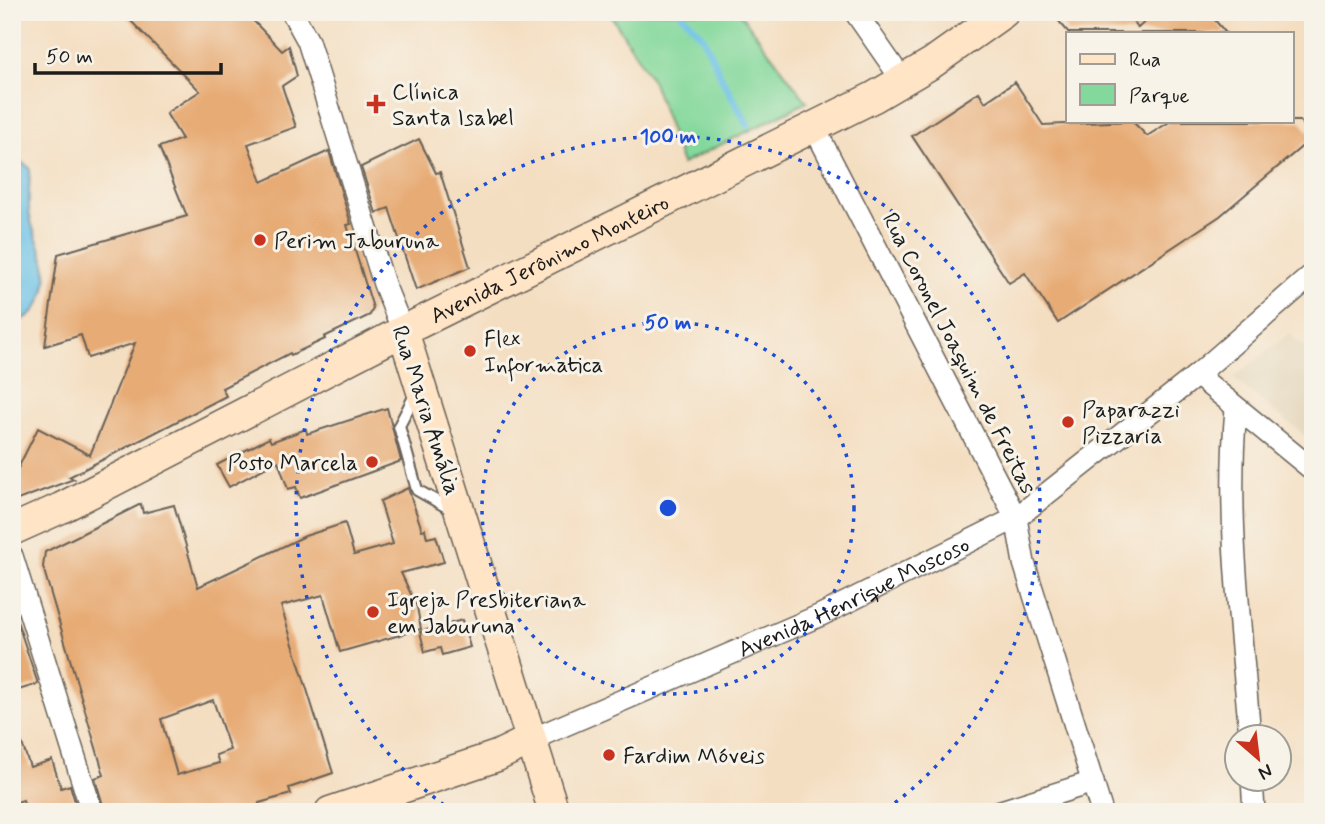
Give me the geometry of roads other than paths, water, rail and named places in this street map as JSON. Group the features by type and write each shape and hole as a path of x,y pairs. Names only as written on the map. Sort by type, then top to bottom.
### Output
{"main road":[{"name":"Avenida Jerônimo Monteiro","path":"12,530 73,502 403,331 904,81 1004,12"},
{"name":"Rua Maria Amália","path":"403,331 554,812"},
{"name":"Avenida Henrique Moscoso","path":"330,812 497,756 530,740"}],"street":[{"path":"855,12 904,81"},
{"name":"Rua Maria Amália","path":"301,15 384,284 403,331"},
{"name":"Rua Coronel Joaquim de Freitas","path":"814,127 1016,519 1024,563 1102,812"},
{"name":"Avenida Henrique Moscoso","path":"530,740 821,615 1016,519 1197,375 1313,274"},
{"path":"1197,375 1313,470"},
{"path":"1236,409 1232,450 1233,530 1249,722"},
{"path":"12,556 92,812"},
{"path":"998,812 1093,782"},
{"path":"1253,792 1254,812"}],"water":[{"path":"12,156 30,168 30,217 44,258 46,283 36,309 21,320 12,322"}],"waterway":[{"path":"680,12 703,37 723,81 748,125"}],"place":[{"name":"Clínica Santa Isabel","path":"376,104"},
{"name":"Perim Jaburuna","path":"260,240"},
{"name":"Flex Informatica","path":"470,351"},
{"name":"Paparazzi Pizzaria","path":"1068,422"},
{"name":"Posto Marcela","path":"372,462"},
{"name":"Igreja Presbiteriana em Jaburuna","path":"373,612"},
{"name":"Fardim Móveis","path":"609,755"}]}
